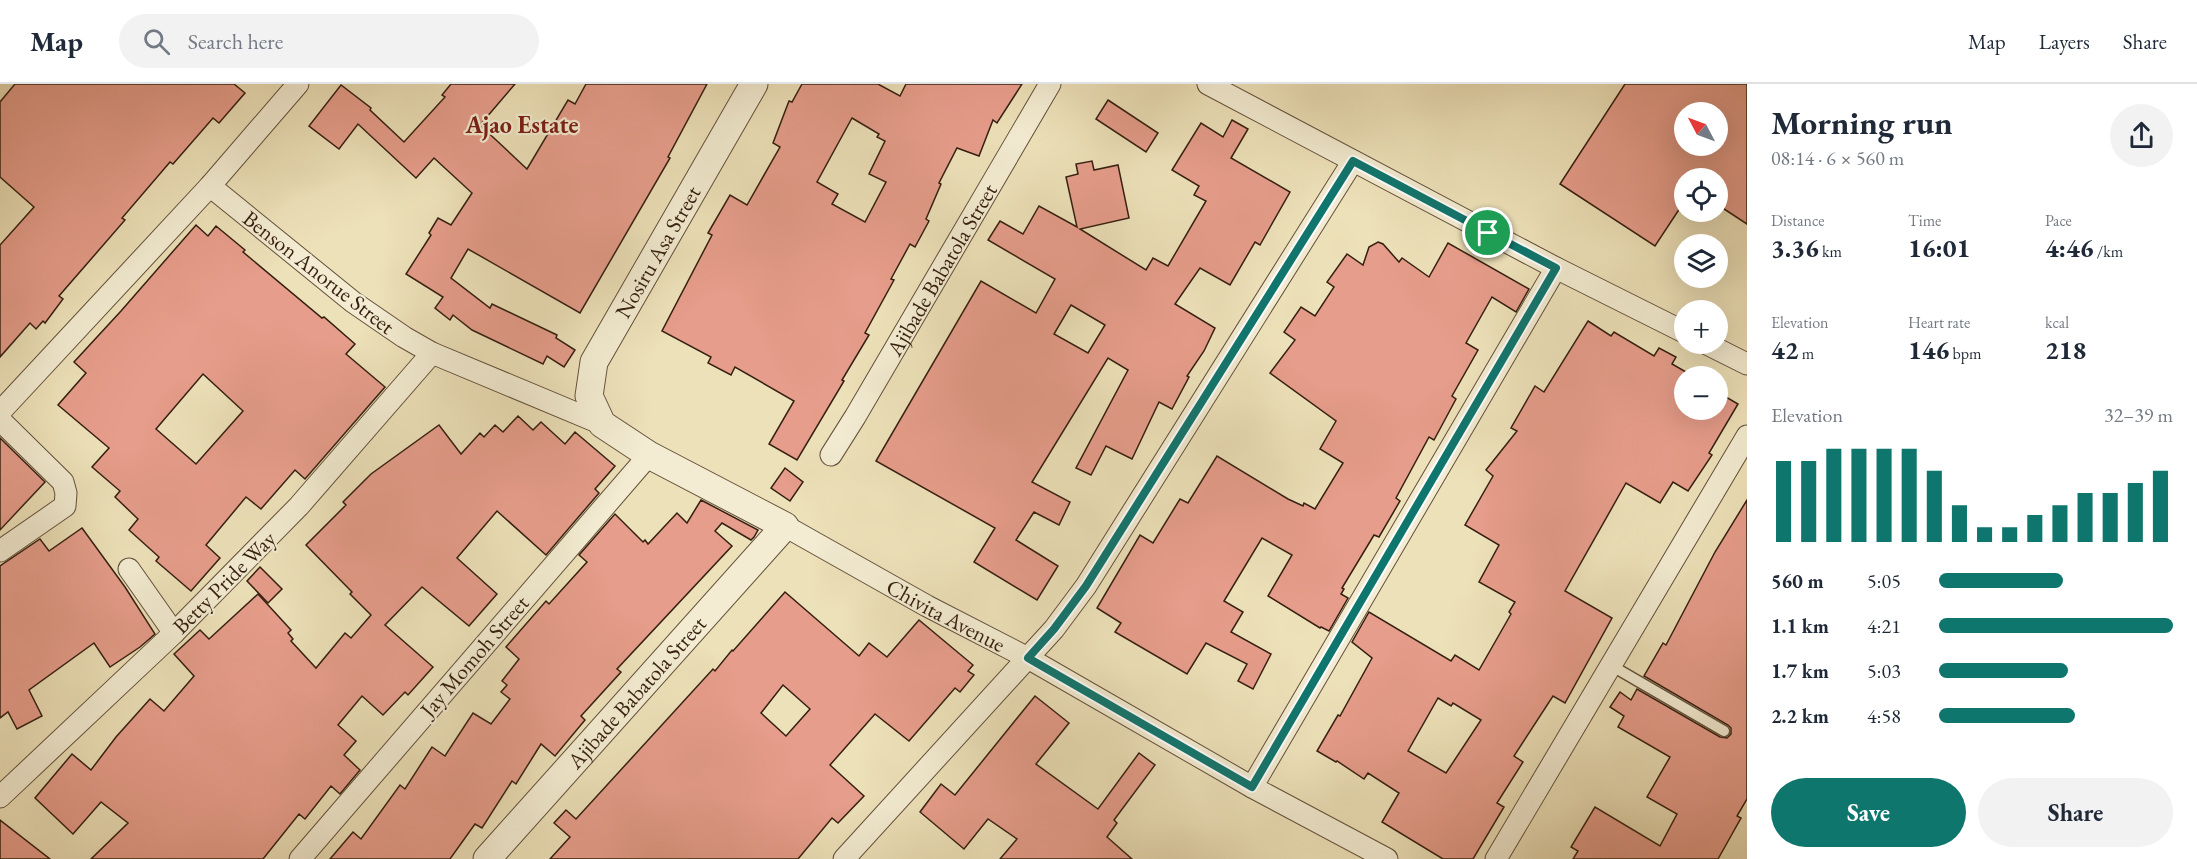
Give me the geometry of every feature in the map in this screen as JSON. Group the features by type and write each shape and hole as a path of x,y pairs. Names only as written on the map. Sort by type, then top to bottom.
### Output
{"street":[{"path":"0,412 210,186 298,84"},
{"name":"Nosiru Asa Street","path":"602,424 589,396 594,362 754,84"},
{"name":"Ajibade Babatola Street","path":"831,455 1050,84"},
{"path":"1208,84 1556,268 1674,327"},
{"path":"844,859 1054,629 1086,586 1353,161"},
{"name":"Benson Anorue Street","path":"210,186 353,302 404,337 432,353 602,424"},
{"path":"1252,787 1556,268"},
{"name":"Betty Pride Way","path":"0,797 174,633 299,506 432,353"},
{"path":"1727,354 1747,364"},
{"path":"0,420 63,482 66,493 65,506 0,551"},
{"name":"Chivita Avenue","path":"602,424 649,455 786,526 927,606 1028,658 1252,787 1387,859"},
{"path":"1496,859 1747,436"},
{"name":"Jay Momoh Street","path":"300,859 649,455"},
{"name":"Ajibade Babatola Street","path":"487,859 786,526"},
{"path":"129,569 174,633"}],"lane":[{"path":"1612,666 1724,731"}],"building":[{"path":"15,84 234,84 245,93 219,123 213,118 173,164 170,162 122,218 125,220 59,296 63,299 45,323 43,321 36,329 30,323 0,357 0,245 34,207 0,177 0,102"},
{"path":"451,84 515,84 480,125 527,169 568,100 575,104 586,84 707,84 668,157 670,158 580,313 468,249 451,278 490,308 492,304 557,335 556,338 575,350 564,367 547,356 543,364 472,330 453,315 450,320 435,308 443,297 406,274 431,235 429,233 438,218 451,225 472,193 434,158 416,178 358,124 339,149 309,126 341,85 371,108 370,110 404,142 445,97 442,95"},
{"path":"802,84 878,84 900,96 906,84 1022,84 997,123 993,120 979,156 957,148 939,183 941,184 926,219 929,221 915,247 910,244 891,279 894,280 865,333 869,335 797,460 769,444 794,401 735,367 731,375 708,363 711,357 662,331 712,235 708,233 730,195 747,205 780,147 773,143 789,101 792,102","holes":["852,118 879,134 877,137 885,141 869,174 886,182 865,222 832,204 838,194 817,182"]},
{"path":"1625,84 1747,84 1747,224 1728,212 1728,168 1674,168 1674,217 1655,246 1560,184"},
{"path":"1108,100 1158,133 1146,152 1096,119"},
{"path":"1232,120 1248,129 1231,158 1290,192 1260,245 1255,242 1230,285 1200,268 1175,304 1215,328 1204,351 1187,376 1189,377 1172,409 1159,402 1132,459 1106,446 1091,475 1076,468 1128,370 1108,358 1032,482 1070,502 1059,525 1034,512 1016,540 1058,566 1037,600 974,562 995,528 876,461 981,281 1036,313 1055,279 988,240 1000,221 1023,234 1039,206 1077,227 1066,177 1078,174 1076,164 1092,161 1094,170 1118,165 1129,218 1080,229 1146,270 1153,258 1168,266 1206,201 1194,195 1199,186 1172,170 1201,123 1223,137","holes":["1071,305 1105,325 1088,353 1054,334"]},
{"path":"196,225 208,236 216,226 245,250 243,252 355,344 346,354 385,387 305,479 295,470 261,509 246,497 206,545 220,558 191,591 156,561 159,557 129,530 138,519 115,497 120,491 92,467 109,448 58,405 86,373 74,362","holes":["203,374 243,411 196,464 156,429"]},
{"path":"1378,242 1383,244 1399,262 1402,258 1429,277 1448,243 1529,289 1516,312 1492,297 1466,343 1478,350 1452,396 1456,399 1434,440 1429,437 1396,498 1400,501 1379,537 1374,535 1342,588 1344,589 1341,594 1348,598 1329,631 1320,628 1268,596 1292,555 1262,538 1224,601 1243,612 1231,632 1271,654 1253,689 1238,681 1247,664 1206,643 1187,674 1115,632 1121,623 1097,608 1140,535 1153,543 1180,499 1188,503 1217,456 1288,499 1303,506 1304,503 1315,509 1343,463 1320,449 1336,421 1270,373 1295,340 1284,332 1301,307 1315,316 1334,287 1327,282 1347,254 1363,265 1369,247"},
{"path":"1588,321 1611,336 1614,332 1654,356 1659,348 1676,357 1672,364 1676,366 1674,420 1728,420 1728,398 1738,404 1709,453 1712,455 1688,491 1673,482 1660,503 1626,483 1565,591 1612,618 1565,703 1553,696 1514,756 1523,762 1497,803 1504,807 1473,859 1443,859 1382,822 1399,793 1368,773 1364,779 1317,751 1338,715 1340,716 1372,658 1352,642 1369,612 1451,661 1455,655 1479,670 1511,614 1509,612 1515,602 1479,582 1499,545 1465,525 1493,476 1486,470 1517,431 1511,428 1535,386 1544,392","holes":["1438,698 1451,706 1453,703 1481,720 1446,773 1408,751"]},
{"path":"518,416 533,430 541,422 565,444 575,432 615,466 595,489 599,493 546,555 497,511 457,558 497,594 469,626 422,587 385,625 433,667 408,695 405,692 383,715 362,696 338,725 356,741 344,755 360,770 340,794 331,786 305,819 299,814 263,859 91,859 128,823 101,802 73,834 35,798 72,754 91,770 116,737 150,699 164,711 194,676 174,654 200,630 209,639 258,594 291,630 288,633 293,639 291,641 316,668 345,633 351,638 371,615 306,545 346,505 343,502 371,474 439,425 461,454 480,433 484,437 495,425 503,432"},
{"path":"0,438 45,482 0,530"},
{"path":"785,468 803,482 790,501 771,488"},
{"path":"701,500 758,530 754,537 751,540 722,523 715,531 732,546 617,669 621,672 581,716 585,720 555,756 541,744 516,784 512,781 482,828 475,824 450,859 330,859 353,832 361,839 400,785 405,789 432,747 445,756 473,713 491,724 510,699 501,692 507,685 502,681 519,659 506,647 546,601 549,604 587,562 579,555 615,514 643,542 645,540 648,544 677,513 687,523"},
{"path":"1747,500 1747,799 1737,816 1741,818 1718,859 1573,859 1578,851 1571,847 1595,807 1660,846 1677,814 1647,797 1670,757 1618,727 1624,716 1610,707 1620,692 1631,700 1637,689 1720,737 1727,738 1731,734 1731,728 1728,725 1644,676 1663,643 1666,645 1715,552"},
{"path":"82,528 125,587 155,634 110,667 94,643 29,690 42,716 17,729 8,712 0,718 0,566 40,539 49,551"},
{"path":"260,567 282,589 268,603 247,581"},
{"path":"785,592 859,656 869,643 887,657 919,620 973,665 968,671 974,675 960,692 955,688 909,741 875,714 830,765 864,796 838,823 832,818 798,859 550,859 570,837 554,823 566,810 576,819 713,669 715,671","holes":["783,685 810,709 786,736 761,713"]},
{"path":"1035,696 1069,723 1036,764 1098,809 1139,753 1155,765 1114,820 1117,823 1107,837 1132,859 1000,859 1017,839 988,819 964,849 920,812 941,784 955,795"},
{"path":"0,820 50,859 0,859"}],"district":[{"name":"Ajao Estate","path":"522,125"}],"route":[{"path":"1353,161 1488,233 1556,268 1252,787 1028,658 1054,629 1086,586 1353,161"}]}
